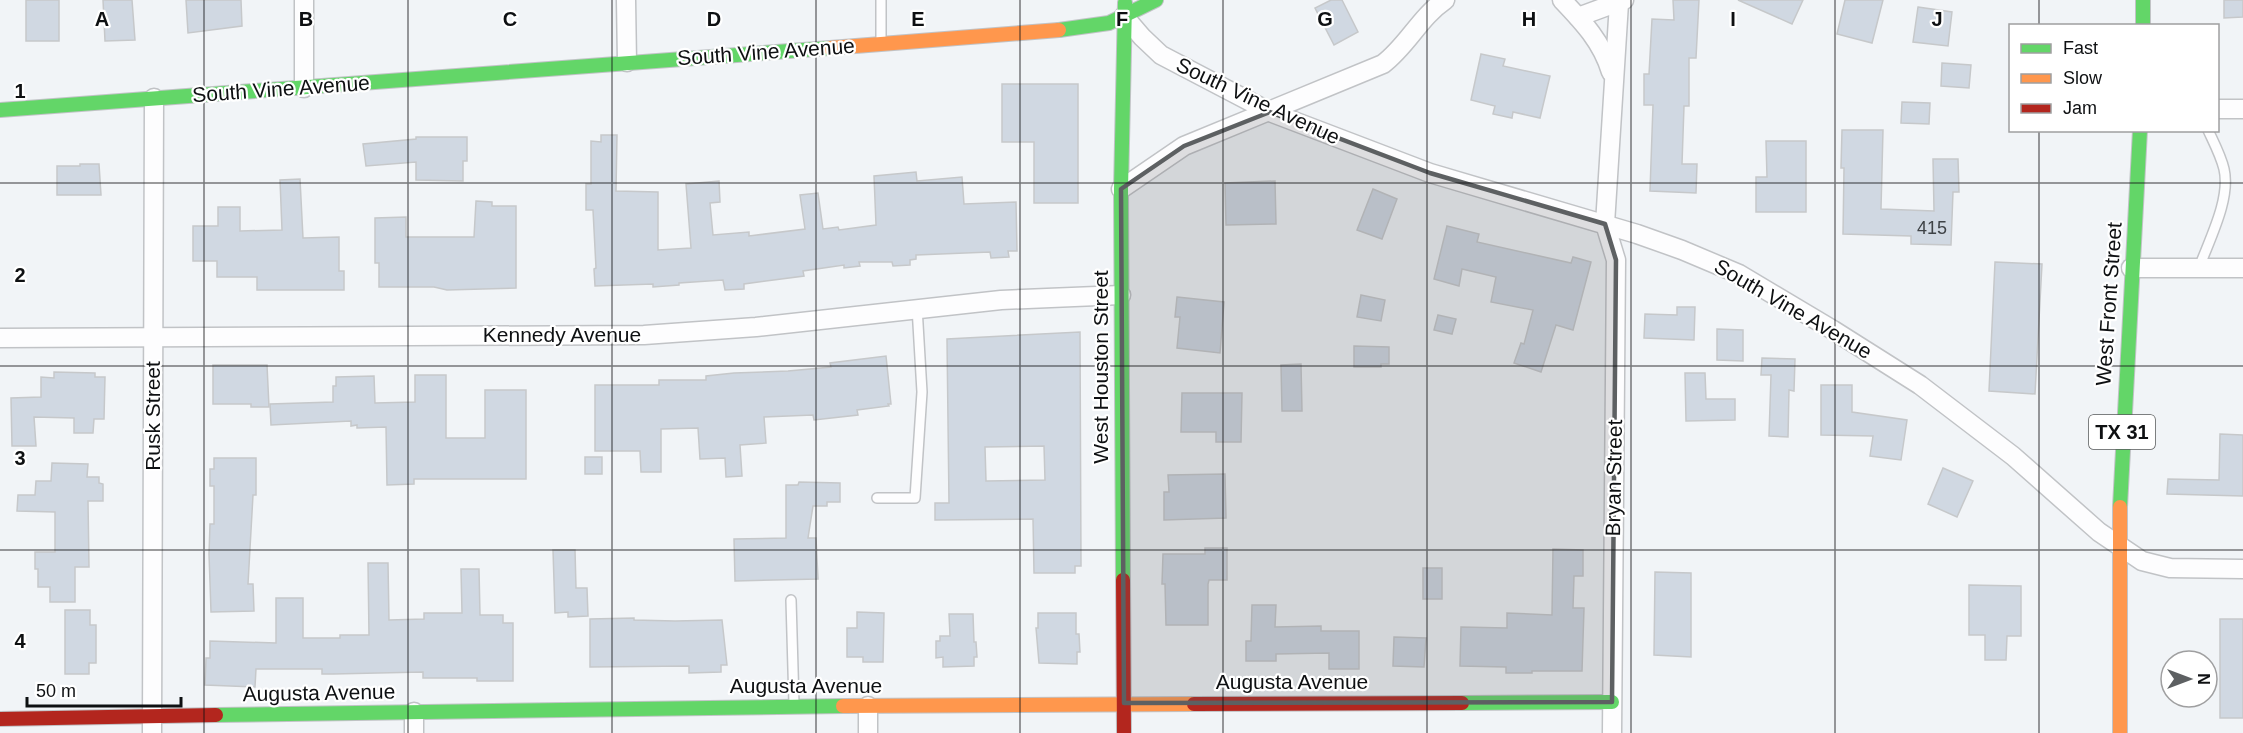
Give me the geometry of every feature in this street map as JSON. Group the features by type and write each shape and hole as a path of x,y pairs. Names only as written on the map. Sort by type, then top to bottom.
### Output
{"street":[{"path":"303,88 304,0"},
{"path":"626,0 627,62"},
{"path":"1125,8 1156,0"},
{"path":"1121,189 1184,147 1383,64 1396,55 1430,13 1445,0"},
{"path":"1562,0 1602,47 1614,84"},
{"path":"2143,0 2143,24"},
{"path":"1578,17 1621,1 1605,224"},
{"name":"South Vine Avenue","path":"0,110 1076,29 1109,23 1125,8 1142,38 1161,55 1270,111 1430,173 1605,224 1712,262 1767,290 1920,385 2013,456 2071,508 2121,548 2154,565 2170,568 2243,569"},
{"name":"West Houston Street","path":"1124,733 1121,189 1125,8"},
{"name":"Rusk Street","path":"152,725 154,98"},
{"path":"2219,109 2243,109"},
{"name":"West Front Street","path":"2120,733 2120,485 2140,132"},
{"name":"Bryan Street","path":"1605,224 1616,260 1612,733"},
{"path":"2131,268 2243,268"},
{"name":"Kennedy Avenue","path":"0,338 644,334 756,327 917,307 1000,300 1121,295"},
{"name":"Augusta Avenue","path":"0,719 152,725 414,712 794,706 1612,702"},
{"path":"868,706 868,733"},
{"path":"414,712 414,733"}],"lane":[{"path":"881,0 881,44"},
{"path":"2199,268 2225,196 2224,167 2209,132"},
{"path":"877,498 915,498 922,392 917,307"},
{"path":"791,600 794,706"}],"highlighted area":[{"path":"1270,112 1430,173 1605,224 1616,260 1612,702 1124,703 1121,189 1184,146"}],"building":[{"path":"26,0 59,0 59,41 26,41"},
{"path":"103,0 132,0 135,40 105,41"},
{"path":"186,0 241,0 242,26 188,33"},
{"path":"1331,0 1342,0 1358,32 1334,45 1315,8"},
{"path":"1673,0 1699,0 1696,58 1689,58 1689,106 1684,106 1682,164 1697,164 1696,193 1650,191 1653,105 1644,105 1644,74 1649,74 1652,19 1674,20"},
{"path":"1738,0 1803,0 1792,24"},
{"path":"1845,0 1883,0 1872,43 1837,34"},
{"path":"2224,0 2243,0 2243,17 2224,18"},
{"path":"1918,7 1952,12 1948,46 1913,42"},
{"path":"1481,54 1505,59 1503,66 1550,76 1540,118 1513,112 1512,118 1493,114 1495,106 1471,100"},
{"path":"1942,63 1971,65 1969,88 1941,86"},
{"path":"1002,84 1078,84 1078,203 1034,203 1034,142 1002,142"},
{"path":"1902,102 1930,103 1929,124 1901,123"},
{"path":"1842,130 1883,130 1881,209 1934,211 1933,159 1958,159 1959,192 1953,192 1951,245 1911,244 1911,236 1843,234"},
{"path":"601,135 617,135 616,191 658,192 658,250 691,248 686,184 719,181 720,202 710,203 713,235 749,232 749,236 805,229 800,195 818,193 823,229 838,227 839,230 876,225 874,176 916,172 917,181 962,177 964,204 1016,202 1017,251 1008,251 1009,257 991,258 990,252 916,255 916,259 910,260 910,265 893,266 892,262 859,262 860,266 844,268 844,265 803,271 804,276 744,284 744,289 725,290 723,280 653,287 653,284 595,286 593,210 586,210 586,184 591,184 591,141 601,142"},
{"path":"416,137 467,137 467,161 463,161 463,181 416,180 416,162 366,166 363,144 416,139"},
{"path":"1766,141 1806,141 1806,212 1756,212 1756,177 1767,177"},
{"path":"80,164 99,164 101,195 57,195 57,166 80,166"},
{"path":"300,179 303,238 339,237 339,271 344,271 344,290 257,290 257,277 217,277 217,261 193,261 193,226 218,226 218,207 240,207 240,231 282,230 280,180"},
{"path":"1275,181 1276,224 1226,225 1225,183"},
{"path":"1373,189 1397,199 1382,239 1357,230"},
{"path":"476,201 492,202 492,206 516,206 516,288 447,290 434,287 379,287 379,263 375,263 375,218 406,217 406,237 474,237"},
{"path":"1447,226 1479,234 1477,242 1571,263 1573,257 1591,262 1573,330 1556,325 1541,372 1514,363 1521,343 1524,344 1533,310 1491,302 1496,277 1462,269 1459,286 1434,279"},
{"path":"1995,262 2042,264 2035,394 1989,391"},
{"path":"1361,295 1385,300 1381,321 1357,317"},
{"path":"1177,297 1224,302 1220,353 1177,348 1180,317 1175,317"},
{"path":"1677,307 1695,307 1694,340 1644,338 1645,314 1677,315"},
{"path":"1438,315 1456,319 1452,334 1434,330"},
{"path":"1717,329 1743,330 1743,361 1717,360"},
{"path":"1080,332 1081,566 1075,566 1075,573 1034,573 1033,519 935,520 935,503 949,503 947,339","holes":["1044,446 1045,480 986,481 985,447"]},
{"path":"1354,346 1389,347 1389,364 1381,364 1381,367 1354,367"},
{"path":"886,356 891,404 888,404 889,406 857,410 858,415 814,420 813,415 764,417 766,443 740,445 742,476 726,477 725,458 700,459 698,428 661,429 661,472 641,472 640,451 595,451 595,385 659,385 659,380 706,380 706,376 734,373 831,367 830,363"},
{"path":"1762,358 1795,359 1794,391 1789,390 1788,437 1769,436 1771,375 1761,375"},
{"path":"1301,364 1302,411 1282,411 1281,365"},
{"path":"213,365 267,365 269,407 251,407 251,404 213,404"},
{"path":"54,372 95,373 95,377 105,377 104,419 94,419 93,433 74,433 74,418 34,417 36,446 12,446 11,398 41,397 41,377 54,378"},
{"path":"1685,373 1705,373 1706,399 1735,399 1735,420 1686,421"},
{"path":"415,375 446,375 446,438 485,438 485,390 526,390 526,479 414,479 414,484 387,485 386,427 357,428 357,425 351,426 351,421 271,425 270,404 333,402 333,386 336,386 336,377 374,376 375,403 415,402"},
{"path":"1821,385 1852,385 1852,412 1907,420 1901,460 1870,456 1873,436 1821,435"},
{"path":"1182,393 1242,393 1241,442 1216,442 1216,432 1181,432"},
{"path":"2220,434 2243,435 2243,496 2167,494 2168,479 2219,480"},
{"path":"585,457 602,457 602,474 585,474"},
{"path":"214,458 256,458 256,495 253,495 248,584 253,584 254,611 211,612 209,554 210,524 214,524 214,486 210,486 210,469 214,469"},
{"path":"52,463 88,464 87,477 99,477 99,483 103,484 103,501 88,501 89,567 75,567 75,602 50,602 50,587 38,587 35,552 55,552 55,512 17,511 18,495 35,495 36,481 51,481"},
{"path":"1943,468 1973,481 1957,517 1928,504"},
{"path":"1225,474 1226,518 1164,520 1164,492 1169,492 1168,475"},
{"path":"799,482 840,483 840,502 827,502 827,506 813,506 808,538 816,538 818,579 735,581 734,539 786,538 786,485 798,485"},
{"path":"1205,548 1227,548 1227,580 1209,580 1208,584 1208,625 1166,625 1165,584 1162,584 1163,554 1205,554"},
{"path":"1553,549 1583,550 1583,576 1574,576 1573,608 1584,608 1582,671 1506,673 1506,667 1460,666 1461,627 1507,628 1507,613 1552,615"},
{"path":"553,550 575,550 576,588 587,588 588,616 568,617 568,612 555,613"},
{"path":"368,563 388,563 389,620 424,619 424,613 462,613 461,569 479,569 480,615 503,615 503,623 513,623 513,681 423,678 423,672 322,674 322,669 256,669 255,687 205,685 206,658 210,658 210,641 276,643 276,598 303,598 303,638 369,635"},
{"path":"1423,568 1442,568 1442,599 1423,599"},
{"path":"1655,572 1691,573 1691,657 1654,655"},
{"path":"1969,585 2021,586 2021,636 2007,636 2006,660 1985,660 1985,635 1969,635"},
{"path":"1252,605 1276,605 1275,627 1321,626 1321,631 1359,631 1359,669 1329,669 1329,653 1276,654 1276,661 1246,661 1246,641 1251,641"},
{"path":"65,610 90,610 90,625 96,625 96,663 89,663 89,674 65,674"},
{"path":"857,612 884,613 883,662 863,662 863,657 847,657 847,628 857,628"},
{"path":"1038,613 1076,613 1076,634 1079,634 1080,652 1077,652 1077,664 1039,663 1036,628 1038,628"},
{"path":"949,614 973,614 977,657 974,657 974,666 943,667 943,657 936,658 936,641 940,641 940,636 950,636"},
{"path":"634,618 634,620 675,621 722,620 727,665 721,665 721,672 689,673 689,666 590,667 590,619"},
{"path":"2220,619 2243,619 2243,718 2220,718"},
{"path":"1394,637 1426,638 1424,667 1393,666"}],"traffic: fast":[{"path":"1059,30 1109,23 1156,0"},
{"path":"2143,0 2143,24"},
{"path":"1123,580 1121,189 1125,3"},
{"path":"0,110 830,48"},
{"path":"2120,507 2140,132"},
{"path":"1462,703 1612,702"},
{"path":"216,715 843,706"}],"traffic: slow":[{"path":"830,48 1059,30"},
{"path":"2120,507 2120,733"},
{"path":"843,706 1194,704"}],"traffic: jam":[{"path":"1123,580 1124,733"},
{"path":"1194,704 1462,703"},
{"path":"0,719 216,715"}]}
